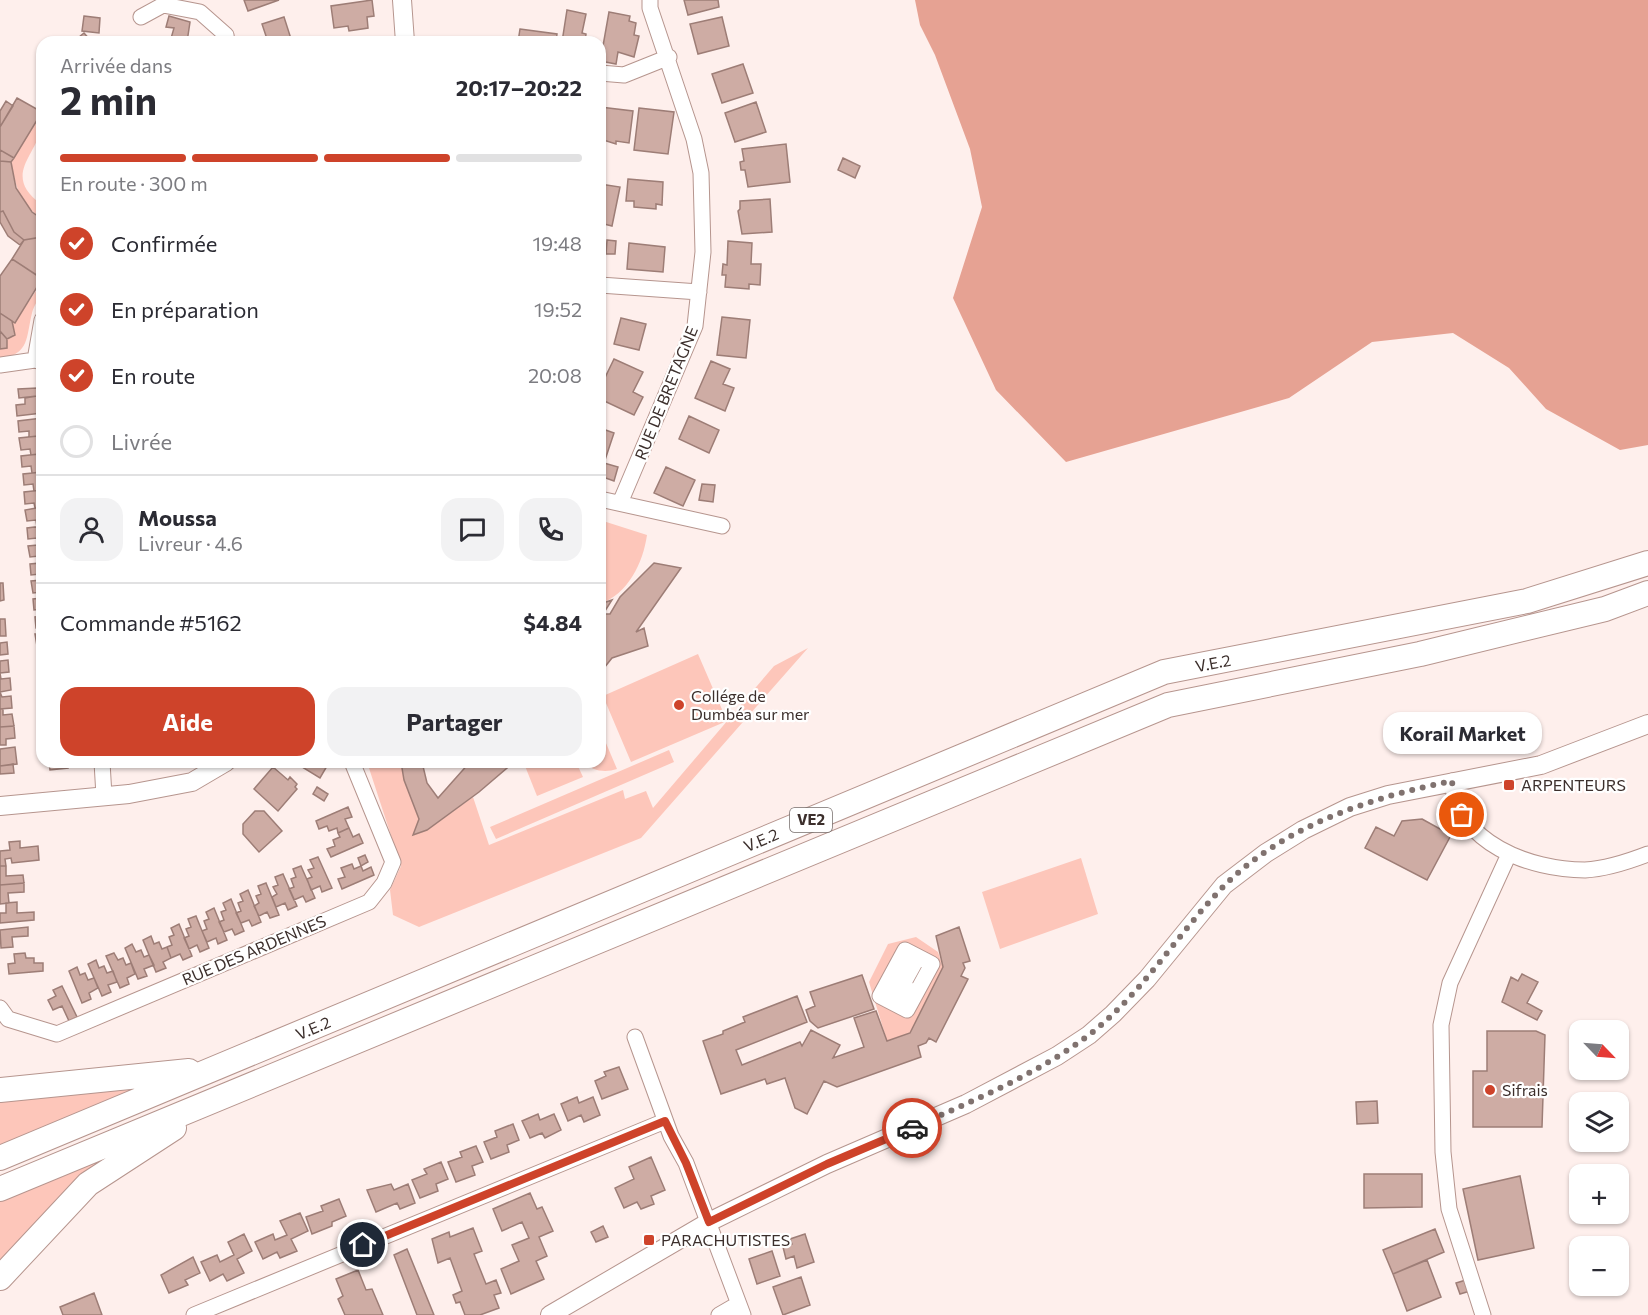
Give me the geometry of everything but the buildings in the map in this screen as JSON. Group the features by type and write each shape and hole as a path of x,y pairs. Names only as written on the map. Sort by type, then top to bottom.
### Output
{"highway":[{"name":"V.E.2","path":"0,1158 1164,672 1527,601 1648,563"},
{"name":"V.E.2","path":"0,1189 1168,705 1443,648 1605,609 1648,593"},
{"path":"0,1090 65,1086 218,1067"},
{"path":"0,1278 88,1184 226,1094"}],"street":[{"path":"402,0 405,36"},
{"name":"RUE DE BRETAGNE","path":"620,503 695,326 703,252 701,173 694,139 669,57 650,8 650,0"},
{"path":"141,17 163,5 200,12 226,36"},
{"path":"606,74 624,75 669,57"},
{"path":"606,285 699,292"},
{"path":"0,365 36,361"},
{"path":"606,500 722,526"},
{"path":"550,1315 709,1222 827,1164 966,1104 1030,1072 1089,1035 1147,979 1224,885 1266,853 1303,830 1350,807 1388,795 1541,765 1648,724"},
{"path":"102,768 104,796"},
{"path":"0,806 104,796 192,783 216,768"},
{"name":"RUE DES ARDENNES","path":"0,1008 8,1019 57,1034 369,902 384,883 393,861 354,768"},
{"path":"1452,781 1454,801 1462,815 1485,838 1509,854 1552,867 1587,870 1648,854"},
{"path":"1483,1315 1449,1209 1443,1152 1441,1024 1450,982 1509,854"},
{"path":"900,991 913,966 900,991"},
{"path":"635,1037 665,1121 686,1163 709,1222 740,1309 719,1315"},
{"path":"194,1315 665,1121"}],"shaded area":[{"path":"915,0 1648,0 1648,445 1620,450 1546,409 1509,368 1453,333 1372,342 1289,398 1066,462 996,390 953,298 982,207 970,149 935,55 920,25"},
{"path":"36,122 36,143 27,159 23,177 25,186 36,200 36,215 20,194 11,162"},
{"path":"36,291 36,304 22,349 10,357 0,359 0,349 7,348 7,339 15,335 12,321 15,322"},
{"path":"606,522 647,535 638,566 626,585 606,601"},
{"path":"808,648 641,838 419,927 393,915 390,890 401,866 369,768 402,768 404,780 419,819 413,835 427,830 473,797 489,845 623,790 625,799 646,791 653,808 774,666"},
{"path":"698,654 727,721 631,762 606,703 606,695"},
{"path":"606,743 617,769 593,768 606,768"},
{"path":"669,750 674,762 496,839 490,827"},
{"path":"526,768 579,768 583,777 537,796"},
{"path":"1081,858 1098,914 1000,949 982,892"},
{"path":"916,937 938,952 943,967 910,1033 887,1041 869,982 888,944"},
{"path":"126,1086 131,1090 0,1145 0,1097"},
{"path":"111,1150 108,1158 0,1272 0,1201"}],"way so far":[{"path":"912,1128 1030,1072 1089,1035 1147,979 1224,885 1266,853 1303,830 1350,807 1419,787 1452,781 1454,801 1462,815"}],"place":[{"name":"Collége de Dumbéa sur mer","path":"679,705"},
{"name":"ARPENTEURS","path":"1509,785"},
{"name":"Korail Market","path":"1462,815"},
{"name":"Sifrais","path":"1490,1090"},
{"name":"PARACHUTISTES","path":"649,1240"}],"route":[{"path":"363,1245 665,1121 686,1163 709,1222 827,1164 912,1128"}]}
